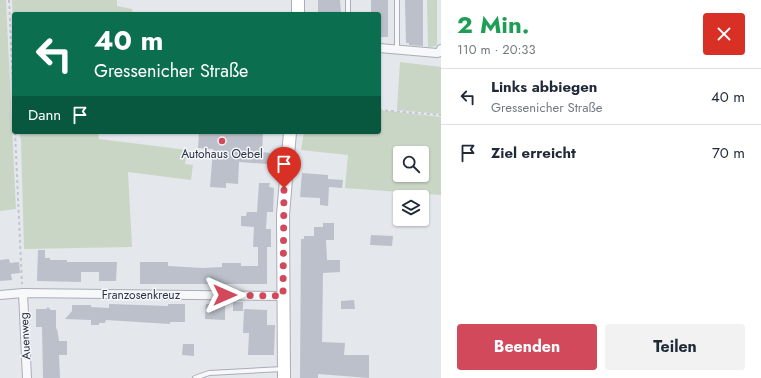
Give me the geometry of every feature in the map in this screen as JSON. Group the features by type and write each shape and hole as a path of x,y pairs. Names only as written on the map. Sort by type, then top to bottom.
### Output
{"main road":[{"path":"298,0 298,12"},
{"path":"284,373 283,215 290,134"}],"street":[{"path":"381,48 437,53 440,52 441,49"},
{"name":"Franzosenkreuz","path":"0,295 22,293 283,296"},
{"name":"Auenweg","path":"22,293 27,378"}],"lane":[{"path":"348,0 348,12"},
{"path":"397,0 397,50"},
{"path":"195,378 209,373 284,373"}],"path":[{"path":"9,0 12,65"},
{"path":"381,110 441,115"},
{"path":"15,134 22,293"}],"green space":[{"path":"0,0 6,0 16,209 0,211"},
{"path":"12,0 117,0 117,6 132,9 133,12 13,12"},
{"path":"427,0 437,0 437,46 428,47"},
{"path":"400,62 441,67 441,114 397,110"},
{"path":"381,110 441,117 441,195 429,194 429,190 393,190 393,192 345,188 348,155 301,150 304,134 381,134"},
{"path":"20,134 98,134 99,139 187,150 185,164 193,165 191,180 128,172 132,247 24,249 21,140"}],"building":[{"path":"318,0 340,0 341,12 318,12"},
{"path":"371,0 388,0 388,37 381,37 381,12 371,12"},
{"path":"405,0 423,0 423,46 409,45 409,43 406,43"},
{"path":"199,134 263,134 262,152 270,153 269,164 239,162 238,184 226,183 226,188 210,187 213,149 198,148"},
{"path":"302,173 328,175 328,179 343,180 342,188 329,187 328,206 320,205 320,198 300,197"},
{"path":"259,183 270,183 269,187 274,188 273,212 267,212 266,229 271,229 271,247 267,247 267,284 140,284 140,262 168,262 168,266 203,268 222,267 222,263 241,263 241,266 258,266 258,247 253,247 254,227 241,226 241,216 246,216 247,212 257,212"},
{"path":"323,223 334,223 334,240 326,240 327,260 340,260 340,272 323,273 322,342 345,343 344,355 369,355 369,378 318,374 318,378 300,378 301,239 304,239 304,236 314,236 314,227 323,227"},
{"path":"371,235 393,236 392,246 370,245"},
{"path":"38,250 45,250 45,258 50,258 50,260 67,260 67,262 117,262 116,281 99,281 99,272 81,272 81,282 37,281"},
{"path":"9,259 10,263 19,262 20,273 11,274 12,280 0,281 0,260"},
{"path":"354,300 355,309 341,309 341,301"},
{"path":"233,302 243,302 243,311 233,311"},
{"path":"109,304 168,306 168,304 185,304 185,322 170,322 170,324 106,320 105,323 99,323 99,325 91,325 91,320 65,319 72,311 72,305 91,305 91,307 109,308"},
{"path":"206,304 225,305 225,320 205,319"},
{"path":"48,307 51,310 56,310 56,330 57,328 59,341 67,341 67,355 59,355 60,378 43,378 42,327 36,327 36,309 46,309"},
{"path":"244,309 267,310 267,325 275,325 274,355 248,355 249,333 243,333"},
{"path":"183,344 194,344 194,356 182,355"}],"place":[{"name":"Autohaus Oebel","path":"222,141"}],"route":[{"path":"225,295 283,296 284,188"}]}
